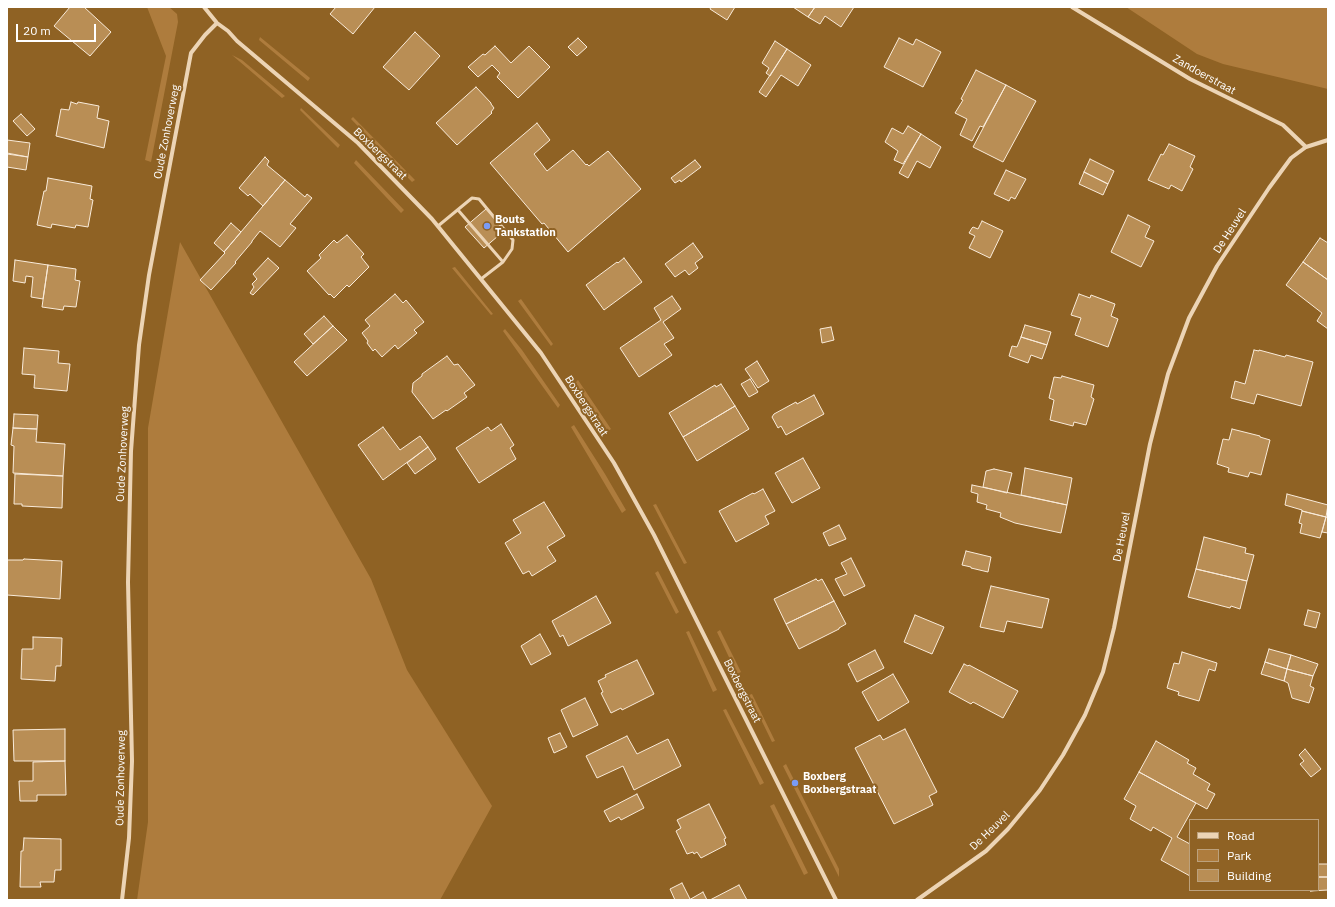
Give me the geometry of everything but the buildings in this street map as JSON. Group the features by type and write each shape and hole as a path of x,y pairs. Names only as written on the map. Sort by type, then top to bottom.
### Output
{"street":[{"name":"Boxbergstraat","path":"204,7 217,23 358,143 438,226 541,353 614,464 654,535 836,900"},
{"name":"Zandoerstraat","path":"1072,7 1190,79 1283,125 1306,147"},
{"name":"Oude Zonhoverweg","path":"122,900 128,838 132,761 128,582 131,451 139,345 149,275 191,53 205,35 217,23"},
{"path":"1306,147 1328,140"},
{"name":"De Heuvel","path":"917,900 986,851 1008,829 1040,790 1063,755 1086,715 1102,672 1114,628 1150,444 1168,374 1189,318 1217,266 1269,188 1290,158 1306,147"}],"lane":[{"path":"438,226 472,198 479,199 513,240 512,250 503,262 481,279"},
{"path":"458,210 503,262"}],"green space":[{"path":"147,7 169,7 177,14 178,22 151,162 145,160 166,56"},
{"path":"1126,7 1328,7 1328,89 1223,64 1197,54"},
{"path":"260,37 310,78 308,81 259,40"},
{"path":"232,55 242,60 285,96 282,98"},
{"path":"301,108 340,145 338,148 300,110"},
{"path":"353,117 415,180 412,182 351,119"},
{"path":"356,160 404,210 401,213 354,163"},
{"path":"180,242 371,579 407,670 492,806 440,900 137,900 148,822 148,428"},
{"path":"455,267 493,314 491,315 452,268"},
{"path":"521,299 553,344 551,346 518,301"},
{"path":"505,329 522,350 560,405 558,408 503,331"},
{"path":"578,380 611,429 608,431 575,383"},
{"path":"574,425 626,510 622,513 571,427"},
{"path":"656,504 687,563 684,564 653,505"},
{"path":"658,571 679,612 676,614 655,573"},
{"path":"720,630 741,672 737,674 717,632"},
{"path":"689,631 717,690 713,692 686,632"},
{"path":"752,694 775,741 772,742 749,695"},
{"path":"726,709 764,783 760,785 723,710"},
{"path":"786,764 839,869 839,877 783,766"},
{"path":"774,804 808,873 804,875 770,806"}],"place":[{"name":"Bouts Tankstation","path":"487,226"},
{"name":"Boxberg Boxbergstraat","path":"795,783"}]}
